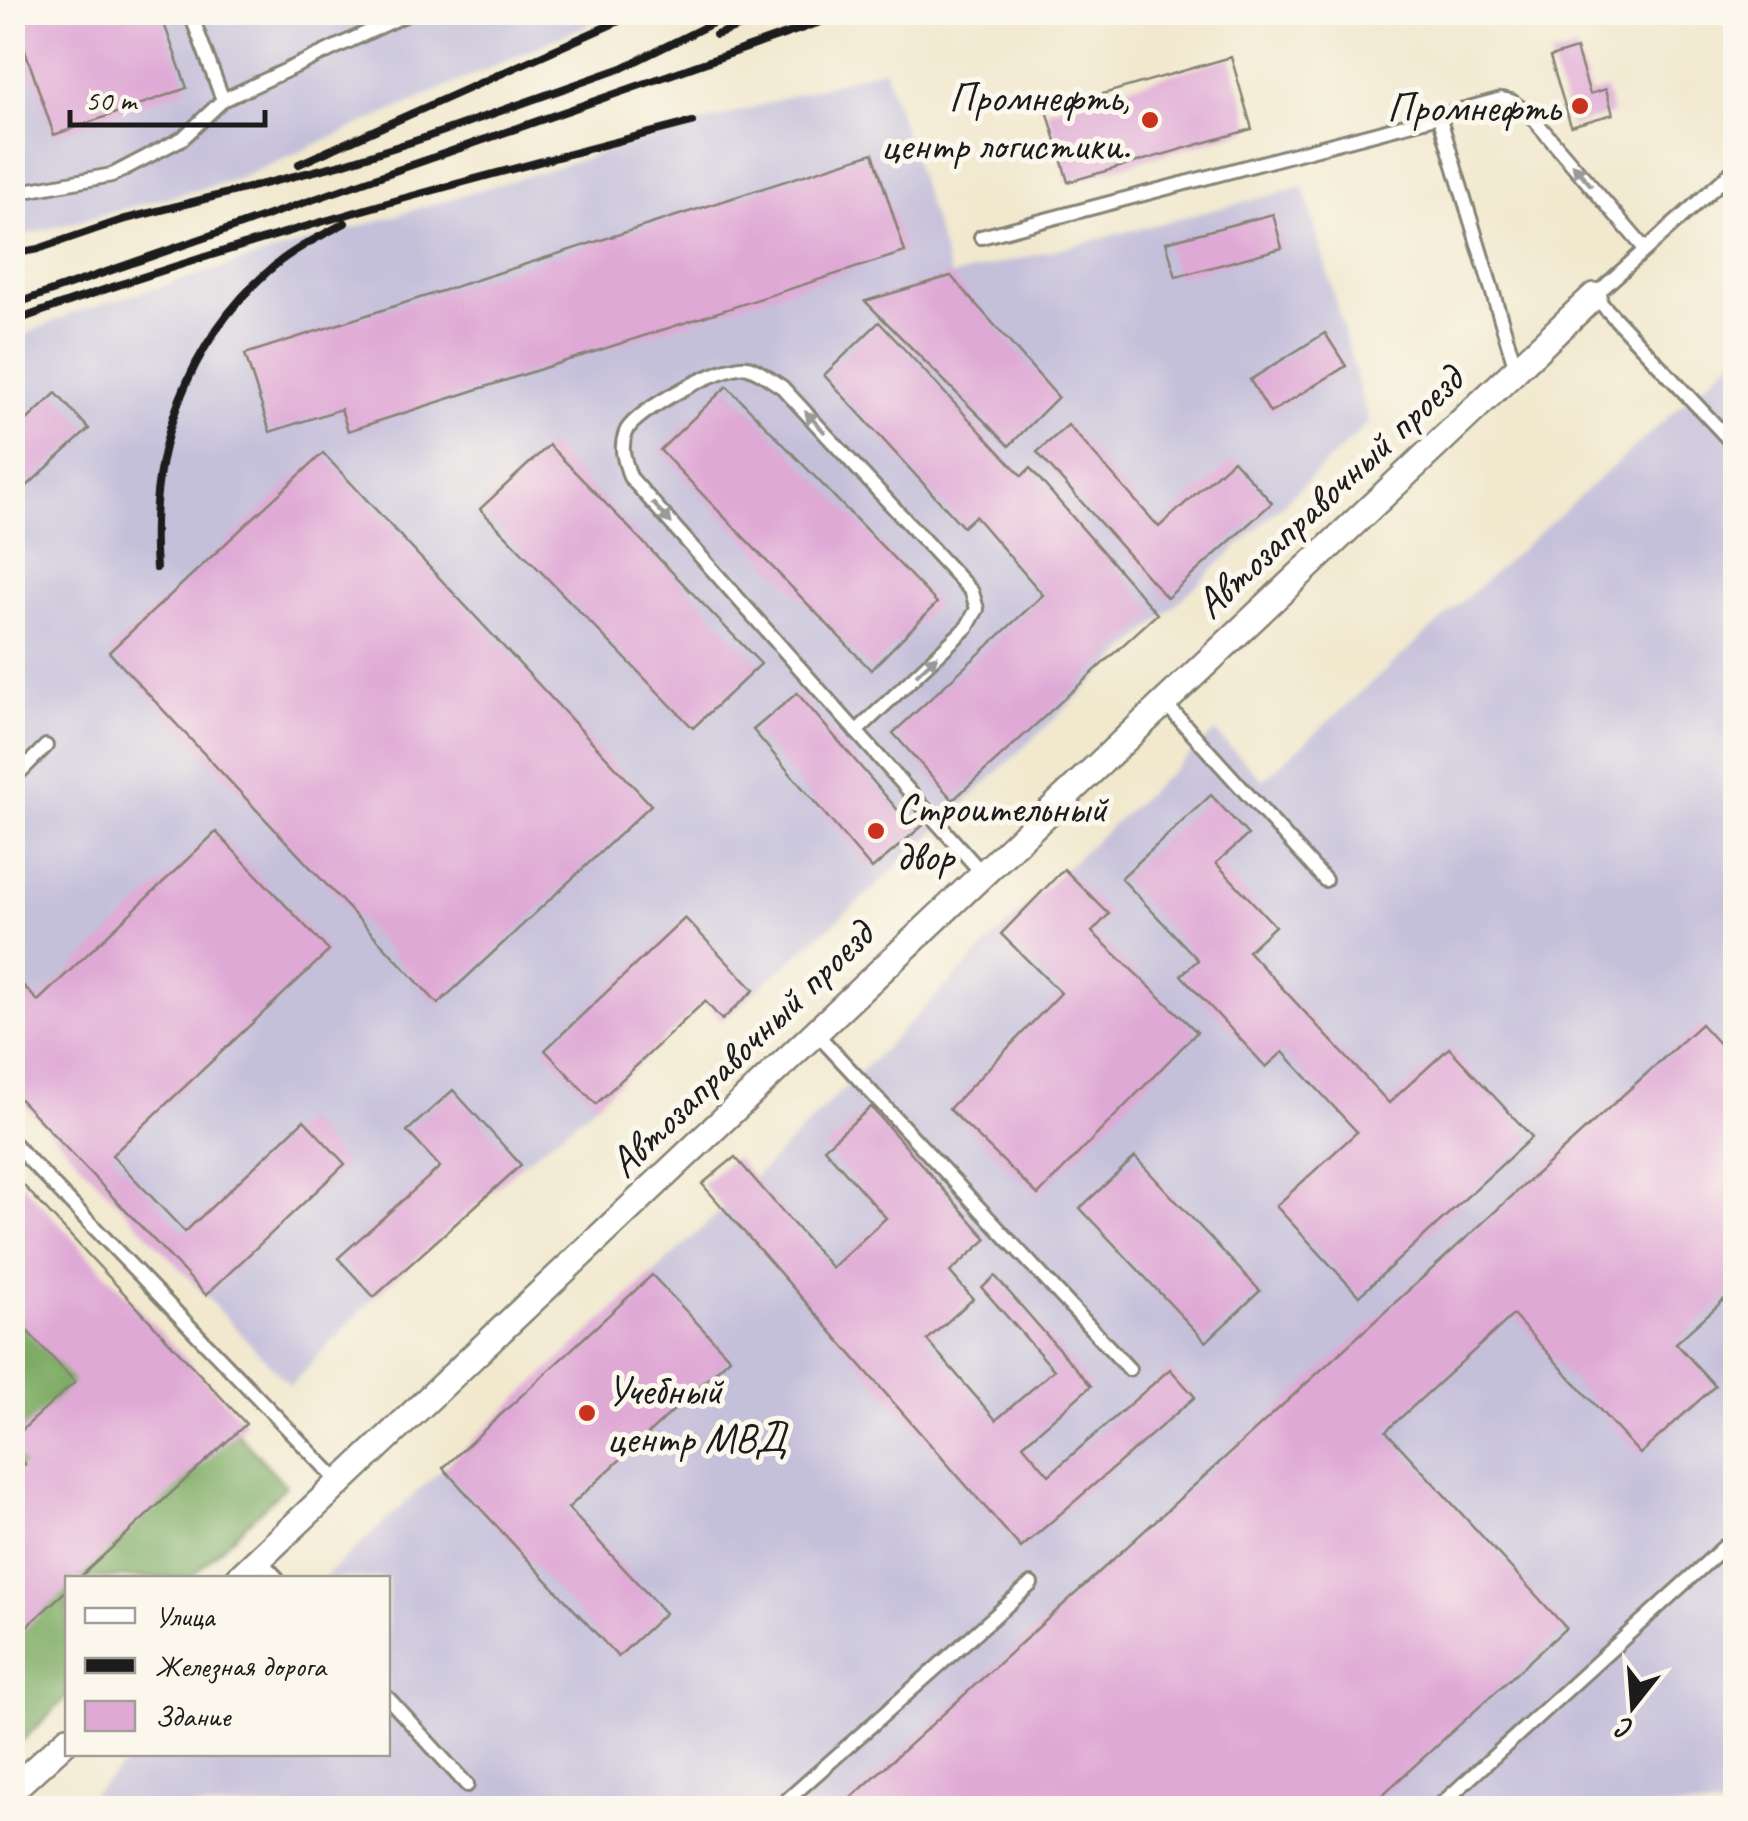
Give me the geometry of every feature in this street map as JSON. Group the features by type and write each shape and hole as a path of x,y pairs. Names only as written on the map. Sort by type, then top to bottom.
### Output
{"street":[{"name":"Автозаправочный проезд","path":"268,1569 341,1484 1594,296"},
{"path":"12,1790 65,1741"}],"lane":[{"path":"190,12 223,100"},
{"path":"12,190 112,175 184,138 223,100 411,12"},
{"path":"981,236 1502,99 1530,115 1645,249"},
{"path":"1440,116 1516,369"},
{"name":"Автозаправочный проезд","path":"1594,296 1733,172"},
{"path":"1594,296 1736,447"},
{"path":"856,732 967,627 977,609 972,592 782,387 746,367 724,370 645,410 627,428 621,451 630,478 982,874"},
{"path":"1163,701 1325,880"},
{"path":"12,780 46,746"},
{"path":"815,1032 1130,1369"},
{"path":"12,1142 341,1484"},
{"path":"1438,1808 1736,1536"},
{"path":"778,1808 1031,1584"},
{"path":"390,1700 467,1784"}],"shaded area":[{"path":"13,13 614,13 238,179 13,238"},
{"path":"884,68 951,276 1304,187 1369,423 872,890 722,1020 704,1001 596,1104 521,1165 374,1297 290,1386 13,1091 13,340 73,313"},
{"path":"1735,357 1735,1808 77,1808 134,1756 390,1756 390,1576 326,1576 723,1209 702,1184 735,1157 754,1178 1064,869 1215,732 1263,780"}],"green space":[{"path":"13,1188 286,1486 192,1576 65,1576 65,1699 13,1750"}],"building":[{"path":"12,12 160,12 187,88 54,135"},
{"path":"1576,49 1590,94 1606,89 1613,114 1571,126 1550,57"},
{"name":"Промнефть, центр логистики.","path":"1231,57 1252,129 1068,182 1047,110"},
{"path":"873,153 905,252 348,431 341,409 270,432 245,354"},
{"path":"1273,214 1282,248 1176,277 1166,242"},
{"path":"951,276 1058,397 1009,446 865,301"},
{"path":"879,322 1022,476 1030,468 1157,614 953,800 893,733 1043,595 975,516 963,527 824,375"},
{"path":"1325,333 1346,366 1270,413 1250,380"},
{"path":"727,386 937,603 871,670 660,450"},
{"path":"56,393 89,429 12,500 12,434"},
{"path":"1068,425 1159,527 1233,460 1272,503 1167,598 1037,452"},
{"path":"549,445 761,664 693,728 480,509"},
{"path":"323,453 651,805 438,1004 109,652"},
{"path":"797,693 909,823 921,813 928,821 872,869 753,730"},
{"path":"1211,795 1248,835 1216,863 1275,926 1248,951 1389,1103 1449,1048 1532,1137 1359,1296 1276,1206 1357,1132 1283,1052 1266,1067 1181,975 1198,960 1121,878"},
{"path":"216,832 329,951 112,1155 185,1232 304,1120 345,1164 206,1295 12,1091 12,974 38,1001"},
{"path":"1064,869 1109,914 1092,932 1197,1032 1038,1195 949,1109 1061,993 1001,934"},
{"path":"685,918 754,990 722,1020 705,1001 596,1104 545,1050"},
{"path":"1701,1024 1736,1062 1736,1289 1676,1343 1715,1386 1640,1454 1513,1315 1386,1431 1566,1628 1368,1808 840,1808"},
{"path":"453,1090 521,1165 374,1297 338,1258 440,1167 407,1131"},
{"path":"871,1107 987,1239 950,1272 973,1299 927,1340 996,1420 1054,1370 982,1288 995,1276 1091,1386 1023,1445 1049,1475 1170,1369 1195,1397 1021,1548 702,1184 735,1157 832,1268 886,1218 824,1148"},
{"path":"1135,1157 1260,1291 1206,1342 1080,1208"},
{"path":"12,1173 246,1424 81,1576 65,1576 65,1592 12,1640 12,1475 25,1464 12,1451 12,1439 75,1382 12,1315"},
{"name":"Учебный центр МВД","path":"652,1275 730,1358 568,1508 665,1613 618,1657 443,1468"}],"railway":[{"path":"206,14 210,12"},
{"path":"299,164 639,12"},
{"path":"12,254 424,138 622,68 735,12"},
{"path":"716,35 780,12"},
{"path":"12,305 849,12"},
{"path":"12,322 265,239 692,122"},
{"path":"156,568 158,482 167,440 197,361 247,292 279,262 345,223"}],"place":[{"name":"Промнефть","path":"1580,106"},
{"name":"Промнефть, центр логистики.","path":"1150,120"},
{"name":"Строительный двор","path":"876,831"},
{"name":"Учебный центр МВД","path":"587,1413"}]}
